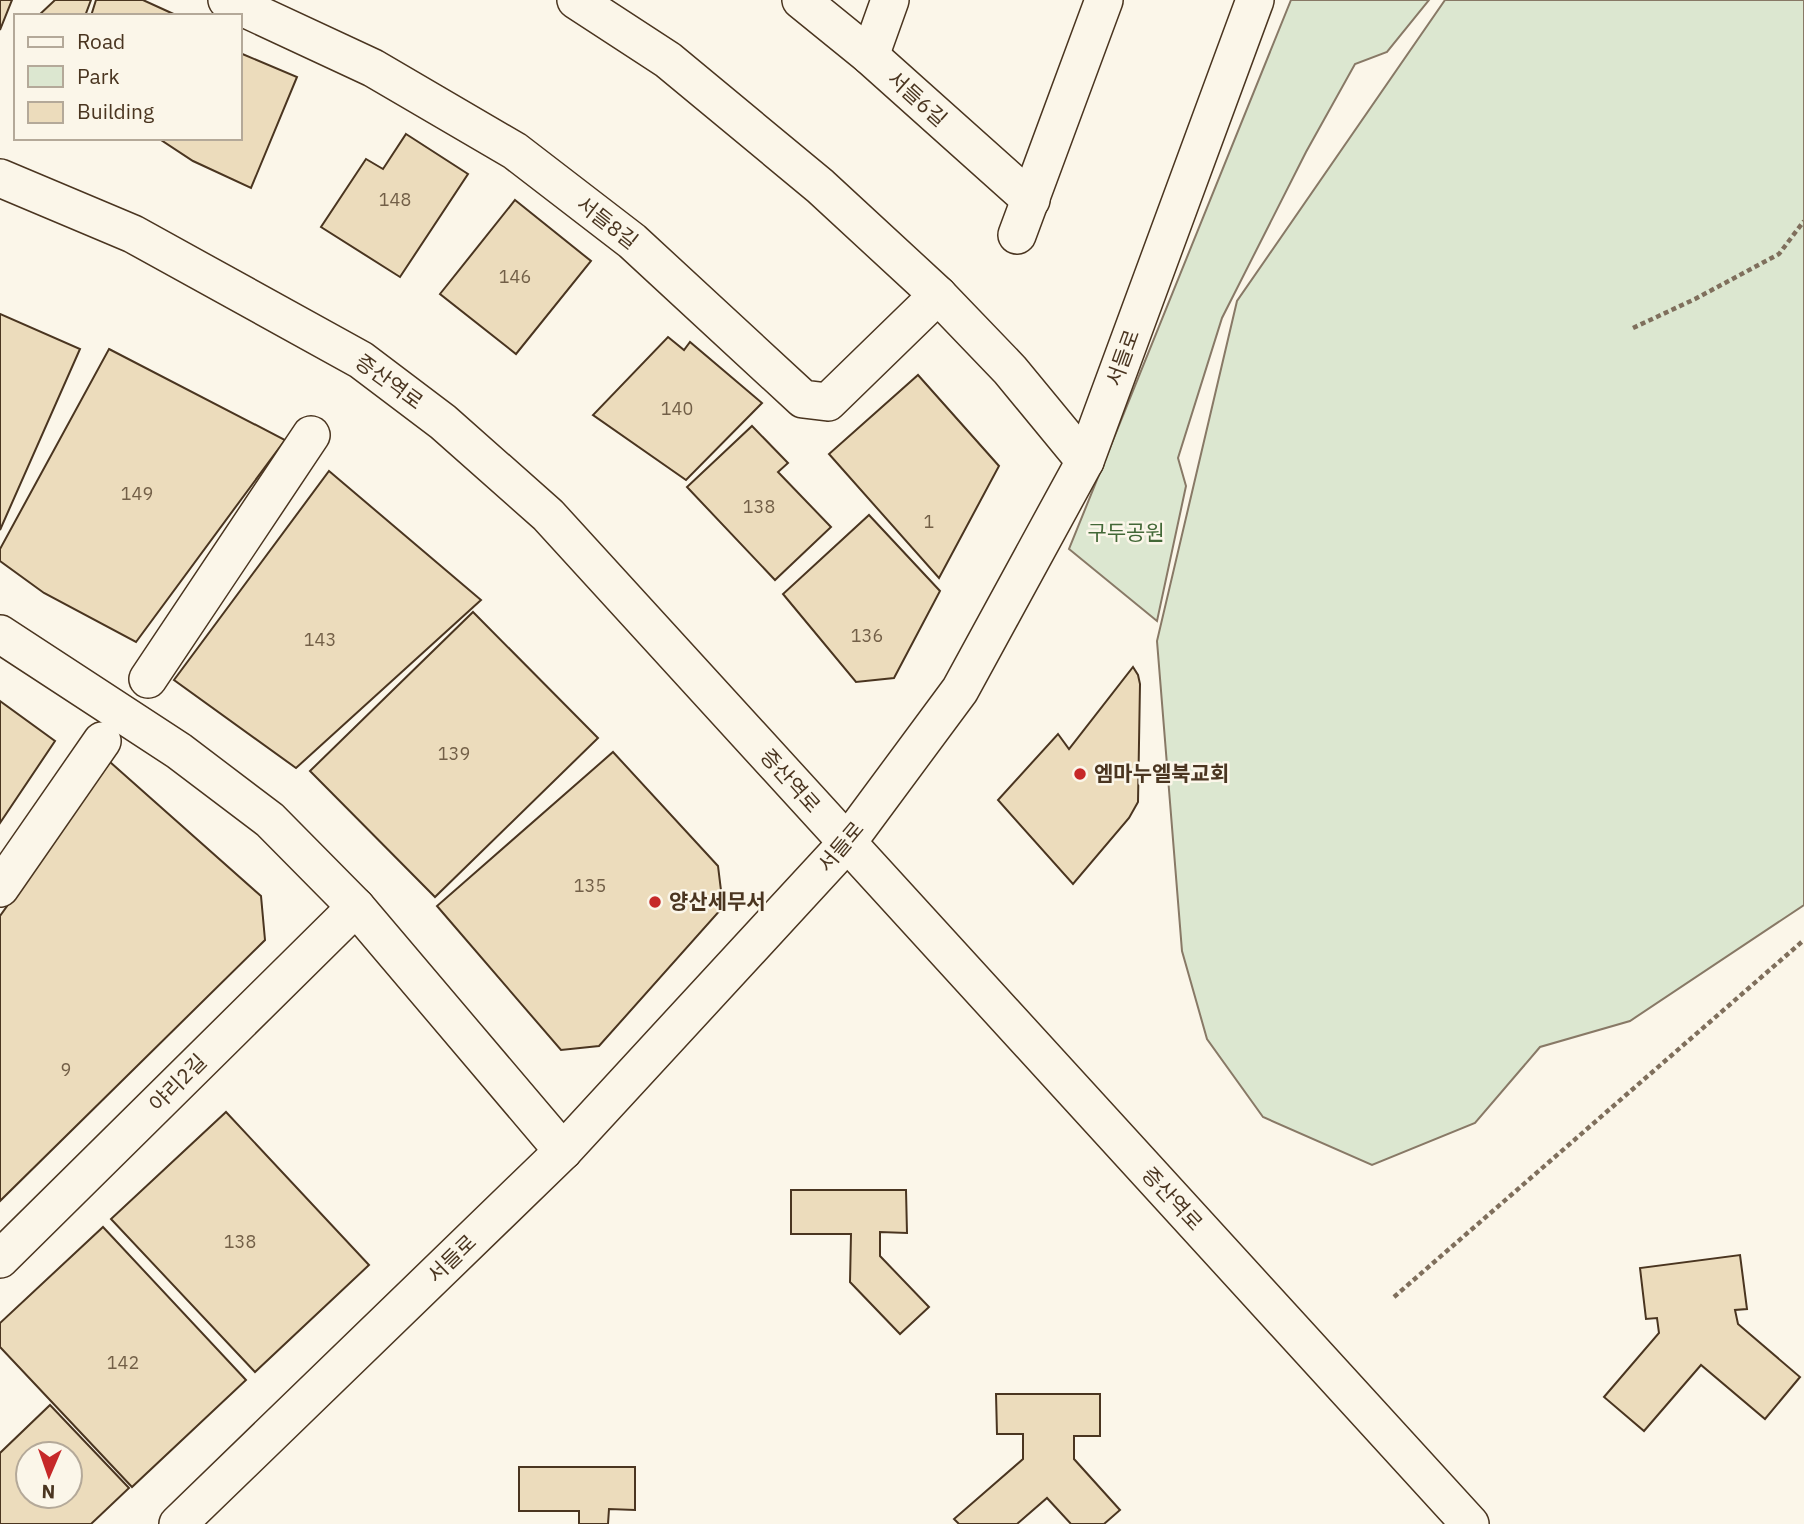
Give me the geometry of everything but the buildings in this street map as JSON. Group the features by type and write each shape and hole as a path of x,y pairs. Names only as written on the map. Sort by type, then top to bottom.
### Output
{"street":[{"name":"서들8길","path":"227,0 373,68 515,152 632,241 803,399 828,402 938,295"},
{"path":"576,0 668,60 820,186 938,295 1010,370 1084,461"},
{"name":"서들6길","path":"801,0 870,56 1031,200"},
{"path":"870,56 890,0"},
{"path":"1017,235 1104,0"},
{"name":"서들로","path":"178,1524 563,1151 846,844 960,690 1084,461 1255,0"},
{"name":"증산역로","path":"0,178 133,234 361,360 443,422 548,515 1470,1524"},
{"path":"148,680 311,435"},
{"path":"0,634 145,727 260,812 356,907 563,1151"},
{"path":"0,888 102,741"},
{"name":"야리2길","path":"0,1259 356,907"}],"path":[{"path":"1633,328 1696,299 1779,254 1804,221"},
{"path":"1394,1297 1804,940"}],"green space":[{"name":"구두공원","path":"1291,0 1429,0 1387,52 1355,64 1306,152 1222,318 1178,458 1186,486 1157,621 1069,549"},
{"path":"1445,0 1804,0 1804,905 1630,1021 1540,1047 1475,1123 1372,1165 1263,1117 1207,1039 1182,951 1157,641 1237,301"}],"place":[{"name":"엠마누엘북교회","path":"1080,774"},
{"name":"양산세무서","path":"655,902"}]}
